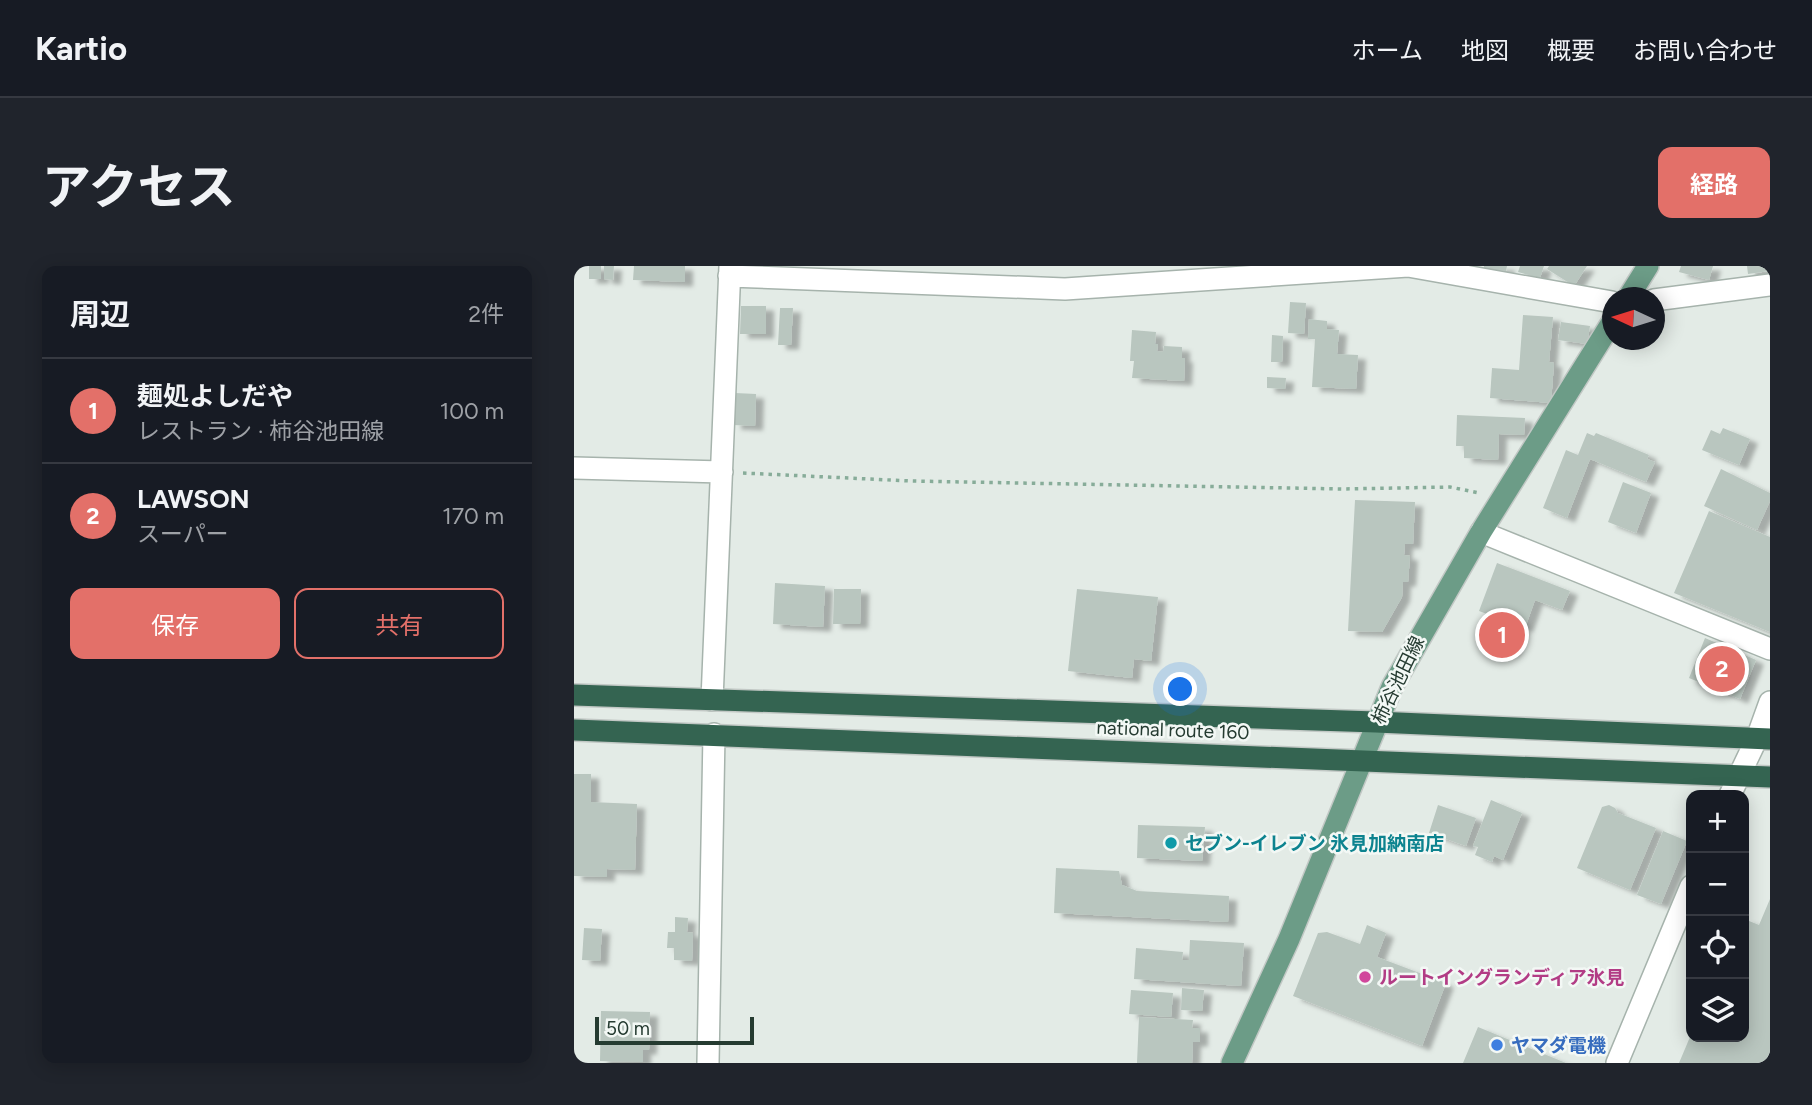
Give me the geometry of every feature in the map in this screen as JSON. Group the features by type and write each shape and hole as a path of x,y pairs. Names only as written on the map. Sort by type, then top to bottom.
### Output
{"highway":[{"name":"national route 160","path":"574,695 1764,738"},
{"name":"national route 160","path":"574,730 1362,760 1734,786 1770,777"}],"main road":[{"path":"1635,287 1648,266"},
{"name":"柿谷池田線","path":"1232,1063 1289,939 1376,722 1411,651 1481,532 1602,338"}],"street":[{"path":"712,700 729,271 1065,289 1408,266 1510,274 1602,299"},
{"path":"1665,299 1770,285"},
{"path":"574,468 722,472"},
{"path":"1481,532 1770,649"},
{"path":"1734,786 1764,738 1770,702"},
{"path":"708,1063 713,734"},
{"path":"1616,1063 1686,898"}],"path":[{"path":"722,472 925,481 1343,489 1450,487 1502,498"}],"building":[{"path":"589,266 601,266 601,279 589,279"},
{"path":"604,266 614,266 613,280 604,279"},
{"path":"634,266 685,266 685,282 633,280"},
{"path":"1484,266 1507,266 1506,271 1484,269"},
{"path":"1520,266 1544,266 1540,278 1518,272"},
{"path":"1549,266 1587,266 1574,286 1547,269"},
{"path":"1681,266 1713,266 1709,280 1679,272"},
{"path":"1747,266 1768,266 1769,271 1748,274"},
{"path":"1290,302 1306,303 1304,334 1288,333"},
{"path":"741,306 766,306 766,334 740,334"},
{"path":"780,308 793,308 791,345 778,345"},
{"path":"1523,315 1553,317 1549,362 1554,363 1551,403 1490,398 1492,368 1519,370"},
{"path":"1309,319 1327,321 1327,329 1339,330 1337,354 1358,355 1356,389 1312,387 1315,339 1308,339"},
{"path":"1561,322 1590,326 1587,344 1558,340"},
{"path":"1132,330 1156,332 1157,351 1163,352 1164,346 1182,347 1182,358 1185,358 1184,381 1132,378"},
{"path":"1272,335 1283,336 1282,362 1271,362"},
{"path":"1267,377 1286,378 1285,389 1267,388"},
{"path":"735,393 756,394 755,426 733,425"},
{"path":"1457,415 1525,418 1524,435 1499,434 1498,460 1464,458 1464,446 1456,446"},
{"path":"1723,428 1750,439 1739,465 1702,450 1711,430 1720,434"},
{"path":"1587,433 1594,436 1596,433 1649,455 1647,459 1655,462 1646,482 1590,459 1567,518 1543,508 1566,450 1578,455"},
{"path":"1721,469 1770,493 1770,501 1757,530 1704,506"},
{"path":"1623,482 1651,493 1636,533 1608,522"},
{"path":"1355,500 1415,502 1413,544 1405,544 1404,555 1410,556 1408,582 1403,582 1402,597 1382,632 1348,631"},
{"path":"1709,511 1770,537 1770,632 1674,593"},
{"path":"1497,563 1570,591 1562,610 1535,600 1525,628 1479,611"},
{"path":"775,583 825,586 823,627 773,624"},
{"path":"834,589 861,589 860,624 833,624"},
{"path":"1077,589 1158,597 1151,661 1134,659 1132,678 1068,671"},
{"path":"1493,617 1521,629 1511,652 1484,641"},
{"path":"1705,638 1756,660 1740,699 1689,678"},
{"path":"574,774 591,774 591,802 637,804 635,870 607,869 607,877 574,876"},
{"path":"1491,800 1522,813 1503,860 1494,856 1492,862 1475,855 1478,847 1473,846"},
{"path":"1438,805 1476,818 1466,846 1429,833"},
{"path":"1609,805 1618,813 1656,828 1630,890 1577,868 1602,807"},
{"name":"セブン-イレブン 氷見加納南店","path":"1138,825 1205,827 1202,861 1137,858"},
{"path":"1663,831 1686,841 1661,904 1637,895"},
{"path":"1056,868 1119,871 1122,885 1137,891 1229,896 1228,922 1054,913"},
{"path":"1770,899 1770,1063 1679,1063 1688,1042 1749,1042 1749,921 1759,925"},
{"path":"675,917 688,918 687,932 693,933 692,961 674,960 674,948 667,948 668,932 675,932"},
{"path":"1367,925 1386,933 1377,957 1446,983 1422,1046 1293,996 1318,933 1327,932 1360,944"},
{"path":"584,928 602,929 600,961 582,960"},
{"path":"1190,940 1244,943 1241,986 1134,979 1136,948 1183,952 1182,960 1189,960"},
{"path":"1182,988 1204,990 1202,1011 1181,1010"},
{"path":"1131,990 1173,993 1171,1017 1129,1014"},
{"path":"601,1011 650,1012 649,1050 643,1050 643,1062 600,1061"},
{"path":"1139,1017 1193,1020 1192,1028 1200,1028 1200,1042 1193,1042 1192,1063 1137,1063"},
{"name":"ヤマダ電機","path":"1478,1027 1566,1063 1463,1063"}],"place":[{"name":"麺処よしだや","path":"1502,635"},
{"name":"LAWSON","path":"1722,669"},
{"name":"セブン-イレブン 氷見加納南店","path":"1171,843"},
{"name":"ルートイングランディア氷見","path":"1365,977"},
{"name":"ヤマダ電機","path":"1497,1045"}]}
